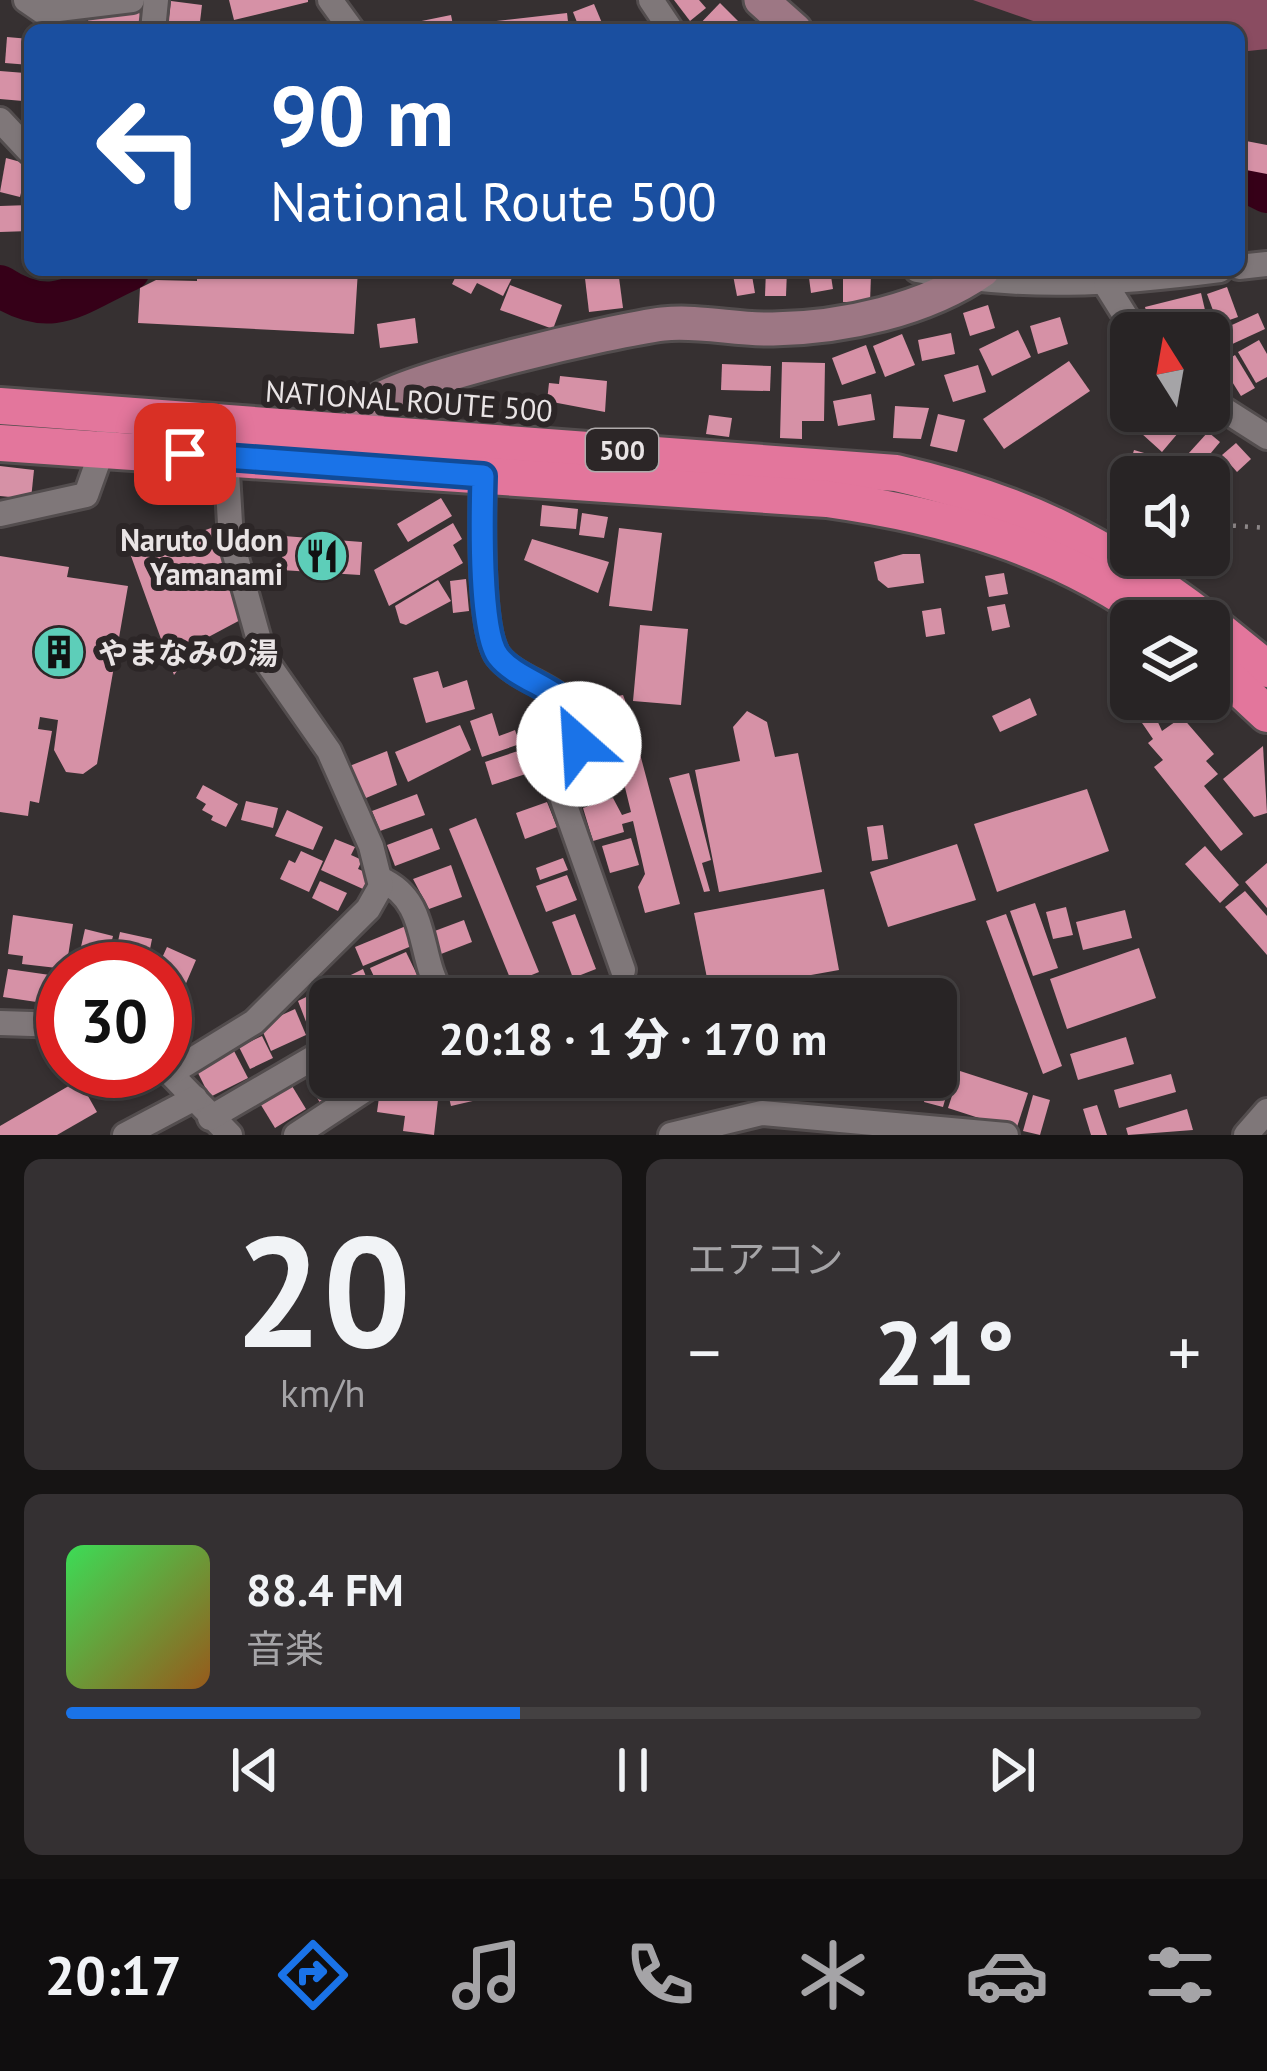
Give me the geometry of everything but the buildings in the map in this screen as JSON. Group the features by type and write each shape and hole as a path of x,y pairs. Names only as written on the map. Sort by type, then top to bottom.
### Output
{"highway":[{"name":"NATIONAL ROUTE 500","path":"0,406 111,413 483,476 827,499 903,510 1060,560 1125,600"},
{"name":"NATIONAL ROUTE 500","path":"0,443 226,456 351,451 896,473 966,489 1081,535 1138,568 1179,600"},
{"name":"NATIONAL ROUTE 500","path":"1230,640 1267,669"},
{"path":"1230,680 1267,714"}],"street":[{"path":"26,0 42,11 132,0"},
{"path":"761,0 788,24"},
{"path":"0,120 24,146"},
{"path":"351,451 370,406 391,391 466,369 665,323 773,329 840,323 901,308 974,276"},
{"path":"979,276 1012,286 1106,285 1174,276"},
{"path":"1106,285 1123,312"},
{"path":"0,514 86,495 104,451 111,413"},
{"path":"1230,413 1267,437"},
{"path":"192,1057 254,1022 368,909 380,879 329,752 264,658 231,540 226,456"},
{"path":"483,476 481,541 492,641 499,658 569,705 579,744 556,780 623,970"},
{"path":"380,879 398,886 413,904 438,978"},
{"path":"0,1023 36,1024"},
{"path":"125,1135 202,1108 309,1058"},
{"path":"192,1097 230,1135"},
{"path":"296,1135 352,1098"},
{"path":"1246,1135 1267,1111"},
{"path":"671,1135 762,1113 1006,1135"}],"path":[{"path":"1230,525 1267,528"}],"shaded area":[{"path":"973,0 1267,0 1267,49 1245,51 1245,24 1042,24"}],"waterway":[{"path":"1245,181 1267,192"},
{"path":"0,286 35,302 51,302 117,276"}],"place":[{"name":"Naruto Udon Yamanami","path":"322,556"},
{"name":"やまなみの湯","path":"59,652"}],"route":[{"path":"185,454 483,476 481,541 492,641 499,658 569,705 579,744"}]}
